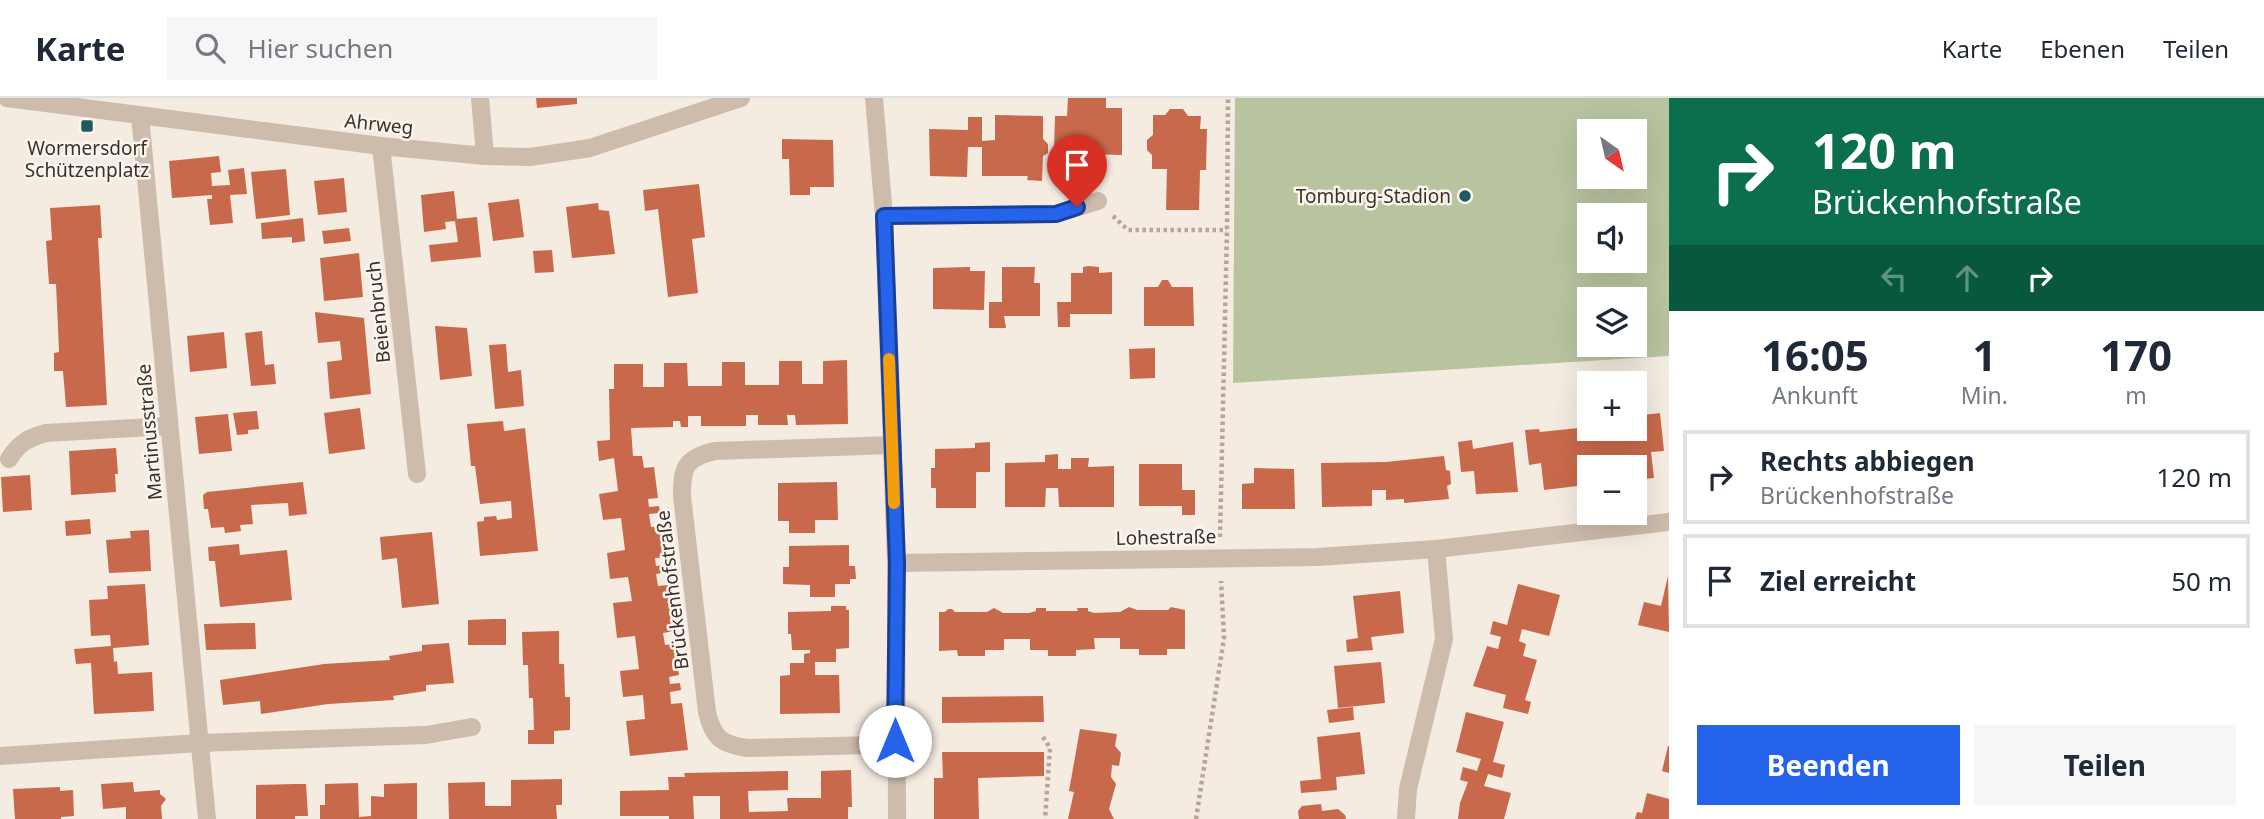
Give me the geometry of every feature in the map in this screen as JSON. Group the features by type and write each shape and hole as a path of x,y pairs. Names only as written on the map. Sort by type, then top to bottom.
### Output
{"street":[{"name":"Ahrweg","path":"7,98 381,146 485,156 530,157 590,148 741,98"},
{"path":"480,98 485,156"},
{"path":"874,98 884,216 897,563 897,819"},
{"name":"Martinusstraße","path":"140,116 207,819"},
{"name":"Beienbruch","path":"381,146 416,474"},
{"path":"884,216 1056,214 1098,201"},
{"path":"9,459 19,445 30,437 46,433 169,426"},
{"name":"Brückenhofstraße","path":"892,445 715,451 699,455 687,463 682,477 682,496 708,712 711,728 719,739 732,746 747,748 872,745 895,741"},
{"name":"Lohestraße","path":"897,563 1318,557 1436,549 1669,522"},
{"path":"1406,819 1408,789 1444,639 1436,549"},
{"path":"0,756 200,743 426,735 471,727"}],"path":[{"path":"1196,819 1224,638 1220,557 1228,98"},
{"path":"1098,201 1128,230 1227,230"},
{"path":"1043,737 1051,748 1045,819"}],"green space":[{"name":"Tomburg-Stadion","path":"1235,98 1669,98 1669,356 1233,383"}],"building":[{"path":"536,98 577,98 577,104 537,108"},
{"path":"1068,98 1106,98 1106,108 1122,108 1122,155 1054,153 1055,116 1067,116"},
{"path":"1170,109 1183,109 1188,116 1201,116 1200,129 1207,129 1206,170 1200,170 1199,210 1166,210 1167,169 1152,169 1152,155 1147,150 1147,140 1153,135 1153,115 1165,115"},
{"path":"995,115 1043,116 1043,139 1048,144 1048,153 1043,156 1042,181 1027,180 1028,176 982,176 982,147 968,147 967,177 930,176 929,129 968,130 968,117 982,117 982,141 995,140"},
{"path":"782,139 833,140 834,187 810,187 810,195 790,195 789,159 782,159"},
{"path":"219,156 221,172 211,173 212,186 230,185 228,170 244,168 247,194 230,195 233,223 210,225 207,199 212,199 212,195 172,198 169,161"},
{"path":"286,169 290,215 256,219 251,172"},
{"path":"344,178 347,212 318,215 314,181"},
{"path":"699,184 705,237 692,239 698,293 668,297 658,209 645,211 643,190"},
{"path":"454,191 457,219 477,217 481,257 431,262 429,245 458,242 455,221 445,222 446,229 424,232 421,195"},
{"path":"519,199 524,237 493,241 488,203"},
{"path":"598,203 599,210 609,211 615,254 572,258 566,207"},
{"path":"100,205 102,238 98,238 107,405 66,407 63,371 54,371 54,353 59,352 56,284 49,284 46,241 52,240 50,208"},
{"path":"303,218 305,241 292,243 292,237 262,239 261,223"},
{"path":"349,228 351,241 324,244 322,231"},
{"path":"552,250 554,272 535,273 533,251"},
{"path":"359,253 363,297 324,301 320,258"},
{"path":"970,267 970,271 985,271 984,310 933,309 933,268"},
{"path":"1002,267 1035,267 1034,283 1040,283 1040,316 1004,316 1006,328 989,328 989,302 1002,302"},
{"path":"1083,267 1099,267 1099,273 1112,272 1112,314 1070,314 1070,327 1058,327 1057,302 1071,302 1071,273 1083,273"},
{"path":"1162,280 1168,280 1172,287 1193,287 1194,326 1144,326 1144,287 1158,287"},
{"path":"315,312 364,318 371,394 330,399 327,362 342,360 340,341 318,343"},
{"path":"435,326 467,328 472,376 440,380"},
{"path":"262,331 265,365 274,364 276,384 251,386 245,333"},
{"path":"224,332 227,368 190,372 187,336"},
{"path":"506,344 508,372 521,370 524,406 495,409 489,345"},
{"path":"1155,348 1155,378 1130,379 1129,349"},
{"path":"847,360 848,424 796,425 795,415 787,415 788,425 758,425 758,415 746,415 746,426 701,426 701,416 688,416 688,427 681,427 680,421 673,421 673,427 631,428 633,456 642,456 644,468 654,467 658,498 648,499 649,507 659,506 660,513 649,514 651,527 661,526 665,557 655,558 656,566 666,565 666,572 656,574 658,586 668,585 674,631 663,633 665,645 675,644 679,675 669,677 670,684 680,683 681,690 670,692 671,704 682,703 688,750 630,756 626,721 645,719 643,695 623,697 620,671 639,669 635,636 617,638 613,603 632,601 628,577 610,579 607,553 625,550 621,518 603,520 599,494 618,491 614,458 599,461 597,441 610,440 609,389 614,389 614,364 643,364 643,387 664,387 664,363 687,363 688,386 722,386 722,362 745,362 745,385 779,385 779,361 802,361 802,384 823,384 823,361"},
{"path":"360,408 365,449 329,454 324,413"},
{"path":"257,411 259,429 237,435 233,413"},
{"path":"1660,413 1664,451 1651,452 1654,478 1647,479 1647,455 1577,455 1577,486 1544,490 1541,463 1529,465 1525,430 1539,429 1540,432 1577,428 1577,441 1647,441 1647,415"},
{"path":"228,414 232,451 199,454 195,417"},
{"path":"503,421 504,431 525,428 538,551 480,556 477,522 484,521 484,517 496,516 497,520 512,518 511,501 480,504 475,466 471,466 467,424"},
{"path":"1472,440 1473,449 1513,442 1518,492 1476,494 1474,471 1461,472 1458,442"},
{"path":"990,442 990,472 976,472 976,508 936,508 936,488 931,488 935,449 975,448 975,443"},
{"path":"116,448 116,492 71,495 69,451"},
{"path":"1058,454 1058,469 1071,469 1071,458 1089,458 1088,467 1114,466 1114,507 1059,507 1058,488 1046,488 1045,507 1005,507 1005,463 1045,462 1045,455"},
{"path":"1444,456 1446,470 1450,471 1451,484 1447,486 1449,499 1404,503 1404,499 1386,500 1386,490 1372,490 1372,506 1322,507 1321,463 1386,462"},
{"path":"1139,464 1182,464 1182,490 1195,490 1195,515 1182,515 1182,506 1139,506"},
{"path":"1254,468 1294,469 1295,509 1242,509 1242,484 1254,483"},
{"path":"30,475 32,510 3,512 1,477"},
{"path":"303,482 307,514 289,516 288,503 251,505 253,524 240,525 241,531 225,533 224,527 211,528 208,509 204,509 203,495 207,492"},
{"path":"837,482 838,520 815,520 815,533 789,533 789,521 778,521 778,483"},
{"path":"90,519 91,534 66,536 65,521"},
{"path":"149,530 151,571 109,573 106,540 131,538 130,531"},
{"path":"432,532 439,604 402,608 397,558 382,560 380,537"},
{"path":"239,544 240,555 287,550 292,600 220,607 215,561 209,561 208,547"},
{"path":"849,545 849,566 855,566 856,579 850,579 850,584 835,584 835,597 810,597 810,585 783,584 783,567 789,567 789,546"},
{"path":"1668,576 1669,632 1638,625 1644,602 1661,606"},
{"path":"145,584 149,645 113,648 118,674 152,672 154,711 94,714 91,663 76,664 74,649 111,646 110,635 91,636 89,600 108,599 107,586"},
{"path":"1518,584 1560,595 1549,636 1522,629 1519,641 1526,644 1523,656 1537,660 1525,700 1531,702 1528,714 1503,708 1506,695 1473,686 1487,646 1498,649 1501,637 1490,634 1493,621 1507,625"},
{"path":"1400,591 1404,633 1371,637 1373,650 1347,652 1346,640 1358,638 1353,596"},
{"path":"831,606 846,606 846,610 849,610 849,648 836,649 836,662 815,662 815,675 839,675 840,713 780,714 780,676 790,675 790,663 804,663 804,654 810,653 810,650 792,650 791,634 788,634 788,612 831,611"},
{"path":"1129,607 1137,610 1168,610 1171,607 1185,610 1185,649 1167,649 1167,655 1139,655 1139,649 1120,649 1120,638 1094,638 1095,649 1076,650 1076,656 1048,656 1048,650 1030,650 1030,639 1004,639 1004,650 985,650 985,656 958,656 957,650 939,651 939,612 948,609 955,612 987,612 994,608 1003,613 1029,613 1036,611 1036,608 1046,608 1046,611 1078,611 1077,608 1088,608 1088,611 1094,613 1120,612"},
{"path":"506,619 506,645 468,645 468,620"},
{"path":"255,623 256,649 206,650 204,624"},
{"path":"559,631 559,664 564,664 565,697 570,697 570,730 554,731 554,744 528,744 528,730 534,730 533,698 529,698 528,665 523,665 522,632"},
{"path":"449,643 454,683 426,685 426,691 393,696 394,700 328,704 261,714 260,701 223,705 220,680 324,664 390,660 389,656 422,651 422,645"},
{"path":"1381,662 1385,703 1338,708 1334,666"},
{"path":"1043,696 1044,722 942,723 942,697"},
{"path":"1353,707 1354,720 1329,723 1327,710"},
{"path":"1466,712 1504,722 1493,762 1505,765 1502,778 1488,774 1484,786 1511,793 1504,819 1458,819 1460,803 1468,782 1460,780 1463,767 1477,771 1481,759 1456,752"},
{"path":"1080,729 1117,734 1115,746 1121,753 1119,766 1112,765 1111,777 1116,784 1109,809 1114,819 1068,819 1074,792 1069,791"},
{"path":"1360,732 1365,774 1336,777 1337,790 1301,793 1300,781 1321,779 1317,737"},
{"path":"1669,746 1669,773 1662,771"},
{"path":"942,752 1044,752 1044,776 978,778 979,819 934,819 934,778 943,778"},
{"path":"851,770 852,807 848,807 848,819 720,819 720,796 693,796 694,819 620,816 620,791 669,790 668,777 685,777 684,773 788,771 788,790 748,791 749,812 788,811 787,798 821,798 821,771"},
{"path":"562,779 562,805 556,805 557,819 449,819 448,783 485,782 485,806 511,806 511,780"},
{"path":"133,782 134,792 160,790 160,794 166,799 161,806 162,819 126,819 126,807 103,809 101,784"},
{"path":"358,783 359,817 371,816 371,796 384,797 384,784 417,783 417,819 320,819 320,805 325,805 325,784"},
{"path":"306,784 308,816 295,816 295,819 256,819 256,785"},
{"path":"60,787 60,791 73,790 74,816 61,819 15,819 13,789"},
{"path":"1647,793 1669,799 1669,819 1635,819 1637,812 1642,813"},
{"path":"1321,804 1322,811 1338,809 1346,819 1299,819 1298,811 1302,806"}],"slow traffic":[{"path":"889,359 894,503"}],"place":[{"name":"Wormersdorf Schützenplatz","path":"87,126"},
{"name":"Tomburg-Stadion","path":"1465,196"}],"route":[{"path":"895,741 897,563 884,216 1056,214 1077,207"}]}
